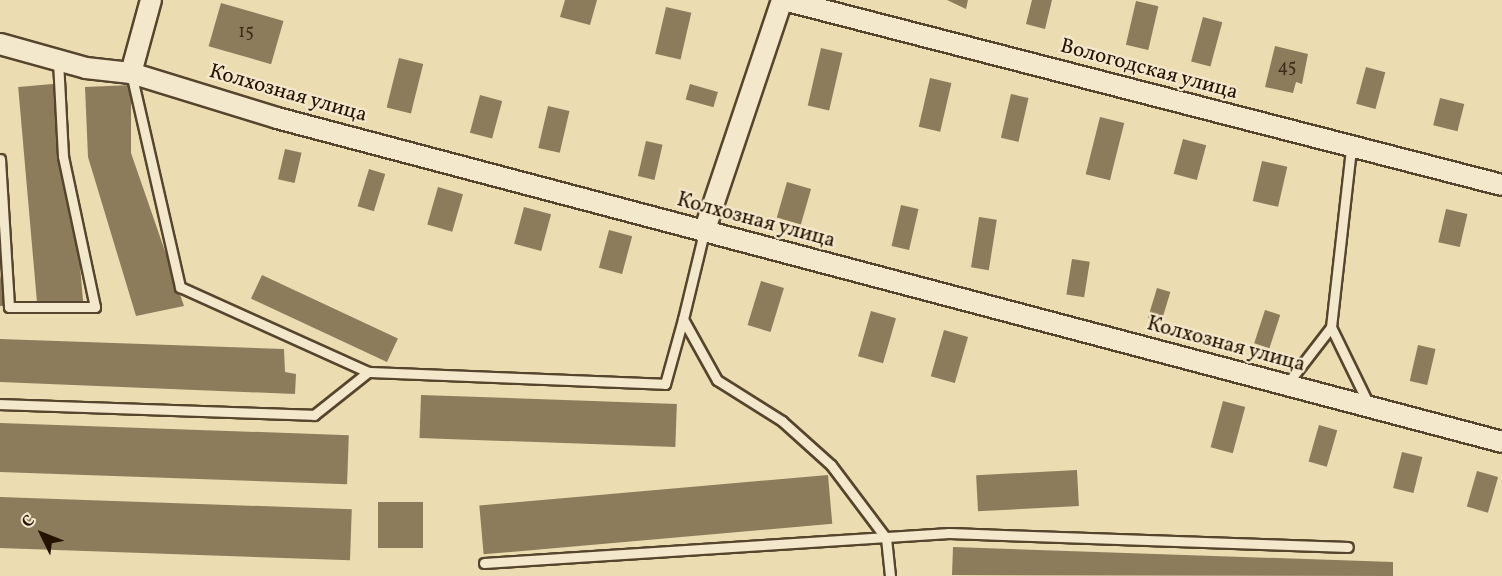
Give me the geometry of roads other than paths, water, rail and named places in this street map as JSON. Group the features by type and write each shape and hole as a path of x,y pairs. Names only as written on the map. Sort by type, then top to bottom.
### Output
{"street":[{"path":"131,73 151,0"},
{"path":"704,232 783,0"},
{"name":"Вологодская улица","path":"783,0 1502,185"},
{"name":"Колхозная улица","path":"0,44 58,60 131,73 704,232 1502,442"}],"lane":[{"path":"0,159 9,307 94,308 63,156 58,60"},
{"path":"131,73 180,287 368,372 665,384 704,232"},
{"path":"1286,385 1331,327 1351,148"},
{"path":"683,320 717,380 782,421 831,465 886,538 890,576"},
{"path":"1331,327 1370,407"},
{"path":"0,404 314,415 368,372"},
{"path":"484,562 949,533 1348,547"}]}
